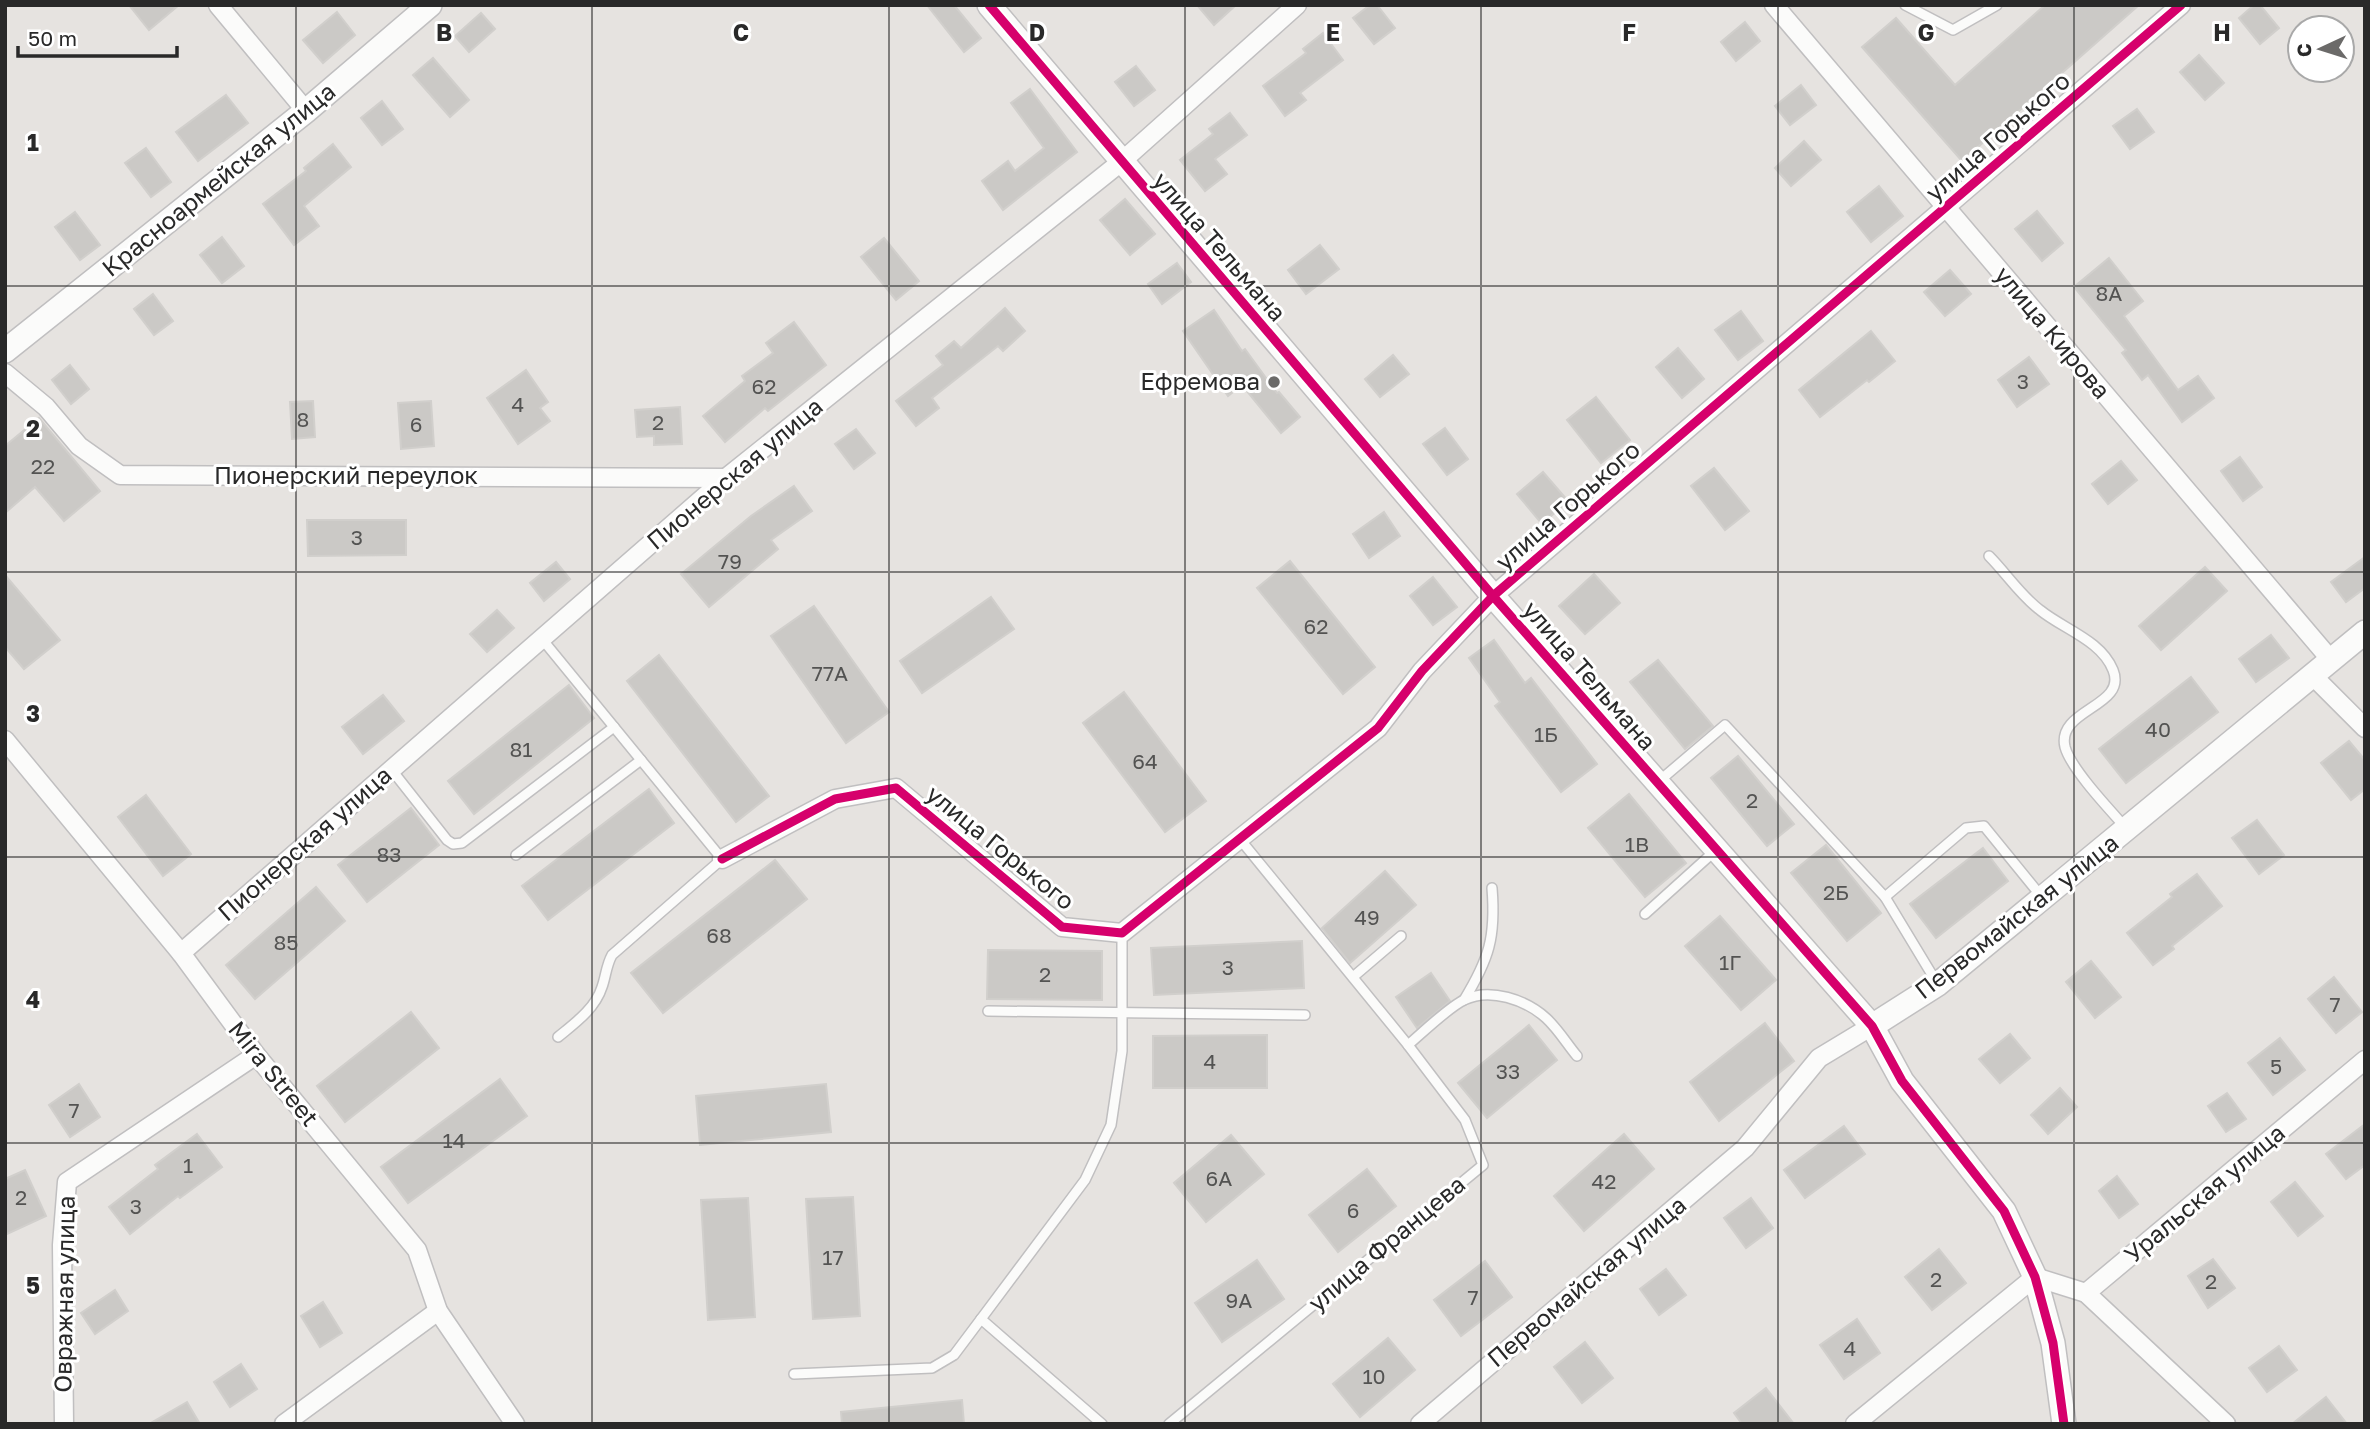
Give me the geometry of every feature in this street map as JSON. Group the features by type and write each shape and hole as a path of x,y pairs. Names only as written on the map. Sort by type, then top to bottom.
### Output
{"street":[{"path":"218,5 306,111"},
{"name":"Красноармейская улица","path":"5,351 306,111 430,5"},
{"name":"улица Тельмана","path":"989,5 1493,596 1872,1026 1902,1081 2004,1211 2035,1277 2053,1343 2064,1424"},
{"name":"Пионерская улица","path":"181,953 726,478 1121,162 1297,5"},
{"name":"улица Кирова","path":"1774,5 2331,660"},
{"name":"улица Горького","path":"722,859 835,799 896,788 1062,927 1122,933 1378,727 1422,671 1493,596 2181,5"},
{"name":"Пионерский переулок","path":"5,373 46,407 79,446 120,475 726,478"},
{"name":"Первомайская улица","path":"1420,1424 1745,1147 1819,1058 1938,984 2365,632"},
{"path":"2313,676 2365,728"},
{"name":"Mira Street","path":"5,740 181,953 256,1055 417,1250 438,1311 515,1424"},
{"name":"Овражная улица","path":"64,1424 62,1245 67,1182 256,1055"},
{"name":"Уральская улица","path":"2086,1293 2365,1059"},
{"path":"1855,1424 2035,1277 2086,1293 2226,1424"},
{"path":"284,1424 438,1311"}],"lane":[{"path":"1905,5 1953,30 1997,5"},
{"path":"1989,556 2040,610 2100,651 2112,667 2117,682 2113,692 2073,721 2065,734 2065,747 2071,761 2127,830"},
{"path":"542,639 722,859 612,955 595,1003 558,1037"},
{"path":"1657,782 1725,725 1885,897 1938,984"},
{"path":"391,769 447,840 453,844 462,843 614,727"},
{"path":"516,855 641,760"},
{"path":"1885,897 1966,828 1984,826 2043,898"},
{"name":"улица Францева","path":"1169,1424 1483,1165 1465,1120 1408,1045 1239,838"},
{"path":"1645,914 1717,849"},
{"path":"1408,1045 1464,1000 1482,969 1491,941 1494,911 1492,888"},
{"path":"794,1374 932,1368 954,1355 1085,1180 1111,1125 1122,1051 1122,933"},
{"path":"1353,978 1401,936"},
{"path":"1464,1000 1485,995 1508,998 1532,1007 1547,1019 1577,1056"},
{"path":"988,1011 1306,1015"},
{"path":"981,1319 1102,1424"}],"building":[{"path":"129,5 179,5 149,30"},
{"path":"927,5 954,5 981,38 964,52"},
{"path":"1197,5 1236,5 1214,25"},
{"path":"1370,5 1377,5 1395,28 1374,44 1353,18"},
{"path":"2045,5 2139,5 1962,161 1862,47 1896,18 1955,85"},
{"path":"2254,5 2260,5 2279,28 2260,44 2239,18"},
{"path":"337,12 355,35 323,63 303,40"},
{"path":"481,13 495,29 469,52 455,36"},
{"path":"1745,22 1760,41 1736,61 1721,42"},
{"path":"1323,33 1343,60 1300,93 1306,100 1285,116 1263,86 1306,53 1303,49"},
{"path":"2199,55 2224,83 2205,100 2180,72"},
{"path":"433,58 469,100 450,117 413,75"},
{"path":"1136,66 1155,90 1134,106 1115,82"},
{"path":"1801,85 1816,105 1790,125 1775,106"},
{"path":"1030,89 1077,152 1003,210 982,181 1008,161 1015,171 1044,148 1011,103"},
{"path":"226,95 248,123 198,161 176,132"},
{"path":"382,101 403,129 382,145 361,118"},
{"path":"2137,109 2154,132 2130,149 2113,126"},
{"path":"1230,113 1247,135 1215,159 1227,174 1205,191 1180,160 1213,134 1209,129"},
{"path":"1804,141 1821,160 1791,186 1775,168"},
{"path":"333,144 351,167 304,206 319,226 294,245 263,204 306,171 304,168"},
{"path":"146,148 171,182 151,197 125,163"},
{"path":"1879,186 1903,216 1871,242 1847,212"},
{"path":"1125,199 1155,234 1130,255 1100,220"},
{"path":"2037,211 2063,243 2042,261 2015,229"},
{"path":"75,212 100,245 80,260 55,227"},
{"path":"222,237 244,266 222,283 200,255"},
{"path":"884,238 919,281 896,300 861,257"},
{"path":"1320,245 1339,269 1306,294 1288,270"},
{"path":"2109,258 2143,301 2124,316 2178,390 2198,376 2214,398 2182,422 2148,375 2142,380 2122,353 2126,350 2074,287"},
{"path":"1177,263 1191,282 1162,304 1148,284"},
{"path":"1950,270 1971,294 1945,316 1924,292"},
{"path":"153,294 173,321 154,335 134,309"},
{"path":"1005,308 1025,331 1003,351 998,346 932,398 939,408 916,426 896,401 943,365 936,356 954,341 961,348"},
{"path":"1214,310 1242,351 1245,349 1277,393 1279,392 1300,417 1281,433 1242,385 1228,396 1183,331"},
{"path":"1741,311 1763,341 1738,360 1715,330"},
{"path":"794,322 826,365 768,411 765,408 725,442 703,416 745,381 742,376 773,353 766,343"},
{"path":"1871,331 1895,361 1820,417 1799,390"},
{"path":"1678,348 1704,379 1682,398 1656,367"},
{"path":"1393,355 1409,374 1380,397 1365,379"},
{"path":"2029,357 2049,384 2017,407 1998,380"},
{"path":"70,365 89,389 71,404 52,380"},
{"path":"526,370 548,402 540,408 550,421 518,444 487,398"},
{"path":"1596,397 1630,440 1601,463 1567,420"},
{"path":"313,401 315,437 292,439 290,402"},
{"path":"431,401 434,446 401,449 398,403"},
{"path":"680,407 682,444 654,445 654,436 637,437 635,410"},
{"path":"39,418 100,491 64,521 35,487 5,513 5,446"},
{"path":"1445,428 1468,459 1447,475 1423,444"},
{"path":"856,429 875,453 854,469 835,444"},
{"path":"2240,457 2262,487 2243,501 2221,471"},
{"path":"2121,461 2137,480 2108,504 2092,484"},
{"path":"1714,468 1749,511 1725,530 1691,486"},
{"path":"1543,472 1568,501 1542,524 1517,494"},
{"path":"794,486 812,511 771,540 778,549 709,607 681,574 751,516"},
{"path":"1384,512 1400,536 1369,558 1353,534"},
{"path":"307,520 406,520 406,555 308,556"},
{"path":"2365,557 2365,588 2346,602 2331,582"},
{"path":"1290,561 1375,667 1343,694 1257,588"},
{"path":"556,562 570,579 544,601 530,583"},
{"path":"2205,567 2227,591 2161,650 2139,626"},
{"path":"1594,574 1620,603 1585,634 1559,606"},
{"path":"5,575 60,640 24,669 5,647"},
{"path":"1433,577 1457,607 1433,625 1410,596"},
{"path":"991,597 1014,629 922,693 900,661"},
{"path":"814,606 889,712 846,743 771,636"},
{"path":"497,610 514,628 487,652 470,634"},
{"path":"2271,635 2289,658 2256,682 2239,659"},
{"path":"1494,640 1525,683 1531,678 1597,764 1561,792 1495,706 1500,702 1469,658"},
{"path":"659,655 769,796 736,822 627,681"},
{"path":"1658,660 1713,726 1685,749 1630,682"},
{"path":"2191,677 2218,712 2126,783 2099,749"},
{"path":"569,685 594,718 474,814 448,781"},
{"path":"1124,692 1206,801 1165,832 1083,723"},
{"path":"383,695 404,721 363,754 342,727"},
{"path":"2349,741 2365,760 2365,789 2351,800 2321,763"},
{"path":"1738,756 1794,824 1767,846 1711,778"},
{"path":"649,789 674,823 548,920 522,886"},
{"path":"1629,794 1686,863 1645,897 1588,828"},
{"path":"146,795 191,854 163,876 118,817"},
{"path":"411,808 439,845 367,902 338,865"},
{"path":"2257,820 2284,855 2259,874 2232,838"},
{"path":"1826,845 1881,913 1847,941 1791,873"},
{"path":"1983,848 2008,881 1936,938 1910,904"},
{"path":"775,860 807,899 663,1013 631,973"},
{"path":"1385,871 1416,905 1350,963 1322,928"},
{"path":"2197,874 2222,906 2153,965 2127,933 2172,897 2170,894"},
{"path":"316,887 345,921 255,999 226,965"},
{"path":"1720,916 1776,980 1741,1010 1685,946"},
{"path":"1302,941 1304,988 1154,995 1151,948"},
{"path":"988,950 1102,951 1102,1000 987,999"},
{"path":"2091,961 2121,997 2095,1018 2066,982"},
{"path":"1431,973 1450,1001 1417,1028 1396,997"},
{"path":"2334,977 2362,1012 2336,1033 2308,999"},
{"path":"411,1012 439,1048 345,1122 317,1086"},
{"path":"1765,1023 1794,1061 1719,1121 1690,1082"},
{"path":"1529,1025 1557,1060 1487,1118 1458,1083"},
{"path":"2010,1034 2030,1058 2000,1083 1979,1059"},
{"path":"1267,1035 1267,1088 1153,1088 1153,1036"},
{"path":"2280,1038 2305,1070 2273,1095 2248,1063"},
{"path":"500,1079 527,1116 408,1203 381,1167"},
{"path":"79,1084 100,1117 70,1137 49,1105"},
{"path":"826,1084 831,1132 700,1145 696,1096"},
{"path":"2060,1088 2077,1107 2048,1134 2031,1115"},
{"path":"2227,1093 2246,1119 2226,1132 2208,1106"},
{"path":"2365,1124 2365,1165 2346,1179 2326,1154"},
{"path":"1844,1126 1865,1154 1805,1198 1784,1170"},
{"path":"197,1134 222,1167 180,1198 178,1196 130,1234 109,1207 158,1169 155,1165"},
{"path":"1624,1134 1654,1169 1584,1231 1554,1196"},
{"path":"1231,1135 1264,1174 1206,1222 1174,1183"},
{"path":"1367,1169 1396,1206 1338,1252 1309,1215"},
{"path":"25,1170 46,1216 5,1235 5,1179"},
{"path":"2117,1176 2138,1204 2119,1218 2099,1191"},
{"path":"2295,1182 2323,1216 2298,1236 2271,1202"},
{"path":"853,1197 860,1316 813,1319 806,1199"},
{"path":"748,1198 755,1317 708,1320 701,1200"},
{"path":"1751,1198 1773,1228 1746,1248 1724,1218"},
{"path":"1939,1249 1966,1283 1932,1310 1905,1277"},
{"path":"2213,1259 2235,1288 2208,1308 2188,1276"},
{"path":"1257,1260 1284,1299 1222,1342 1195,1303"},
{"path":"1485,1261 1512,1297 1461,1336 1434,1300"},
{"path":"1666,1269 1686,1295 1659,1315 1640,1289"},
{"path":"115,1290 128,1311 95,1334 81,1313"},
{"path":"323,1302 342,1333 320,1347 301,1316"},
{"path":"1857,1319 1880,1353 1844,1379 1820,1345"},
{"path":"1388,1338 1415,1370 1360,1417 1333,1384"},
{"path":"1585,1342 1613,1378 1582,1403 1554,1367"},
{"path":"2279,1346 2297,1370 2267,1392 2249,1368"},
{"path":"241,1364 257,1389 230,1407 214,1382"},
{"path":"1766,1388 1794,1424 1742,1424 1734,1413"},
{"path":"2326,1397 2347,1424 2292,1424"},
{"path":"962,1400 964,1424 842,1424 841,1412"},
{"path":"187,1402 200,1424 149,1424"}],"cycle path":[{"path":"989,5 1493,596 1872,1026 1902,1081 2004,1211 2035,1277 2053,1343 2064,1424"},
{"path":"722,859 835,799 896,788 1062,927 1122,933 1378,728 1422,671 1493,596 2181,5"}],"place":[{"name":"Ефремова","path":"1274,382"}]}
